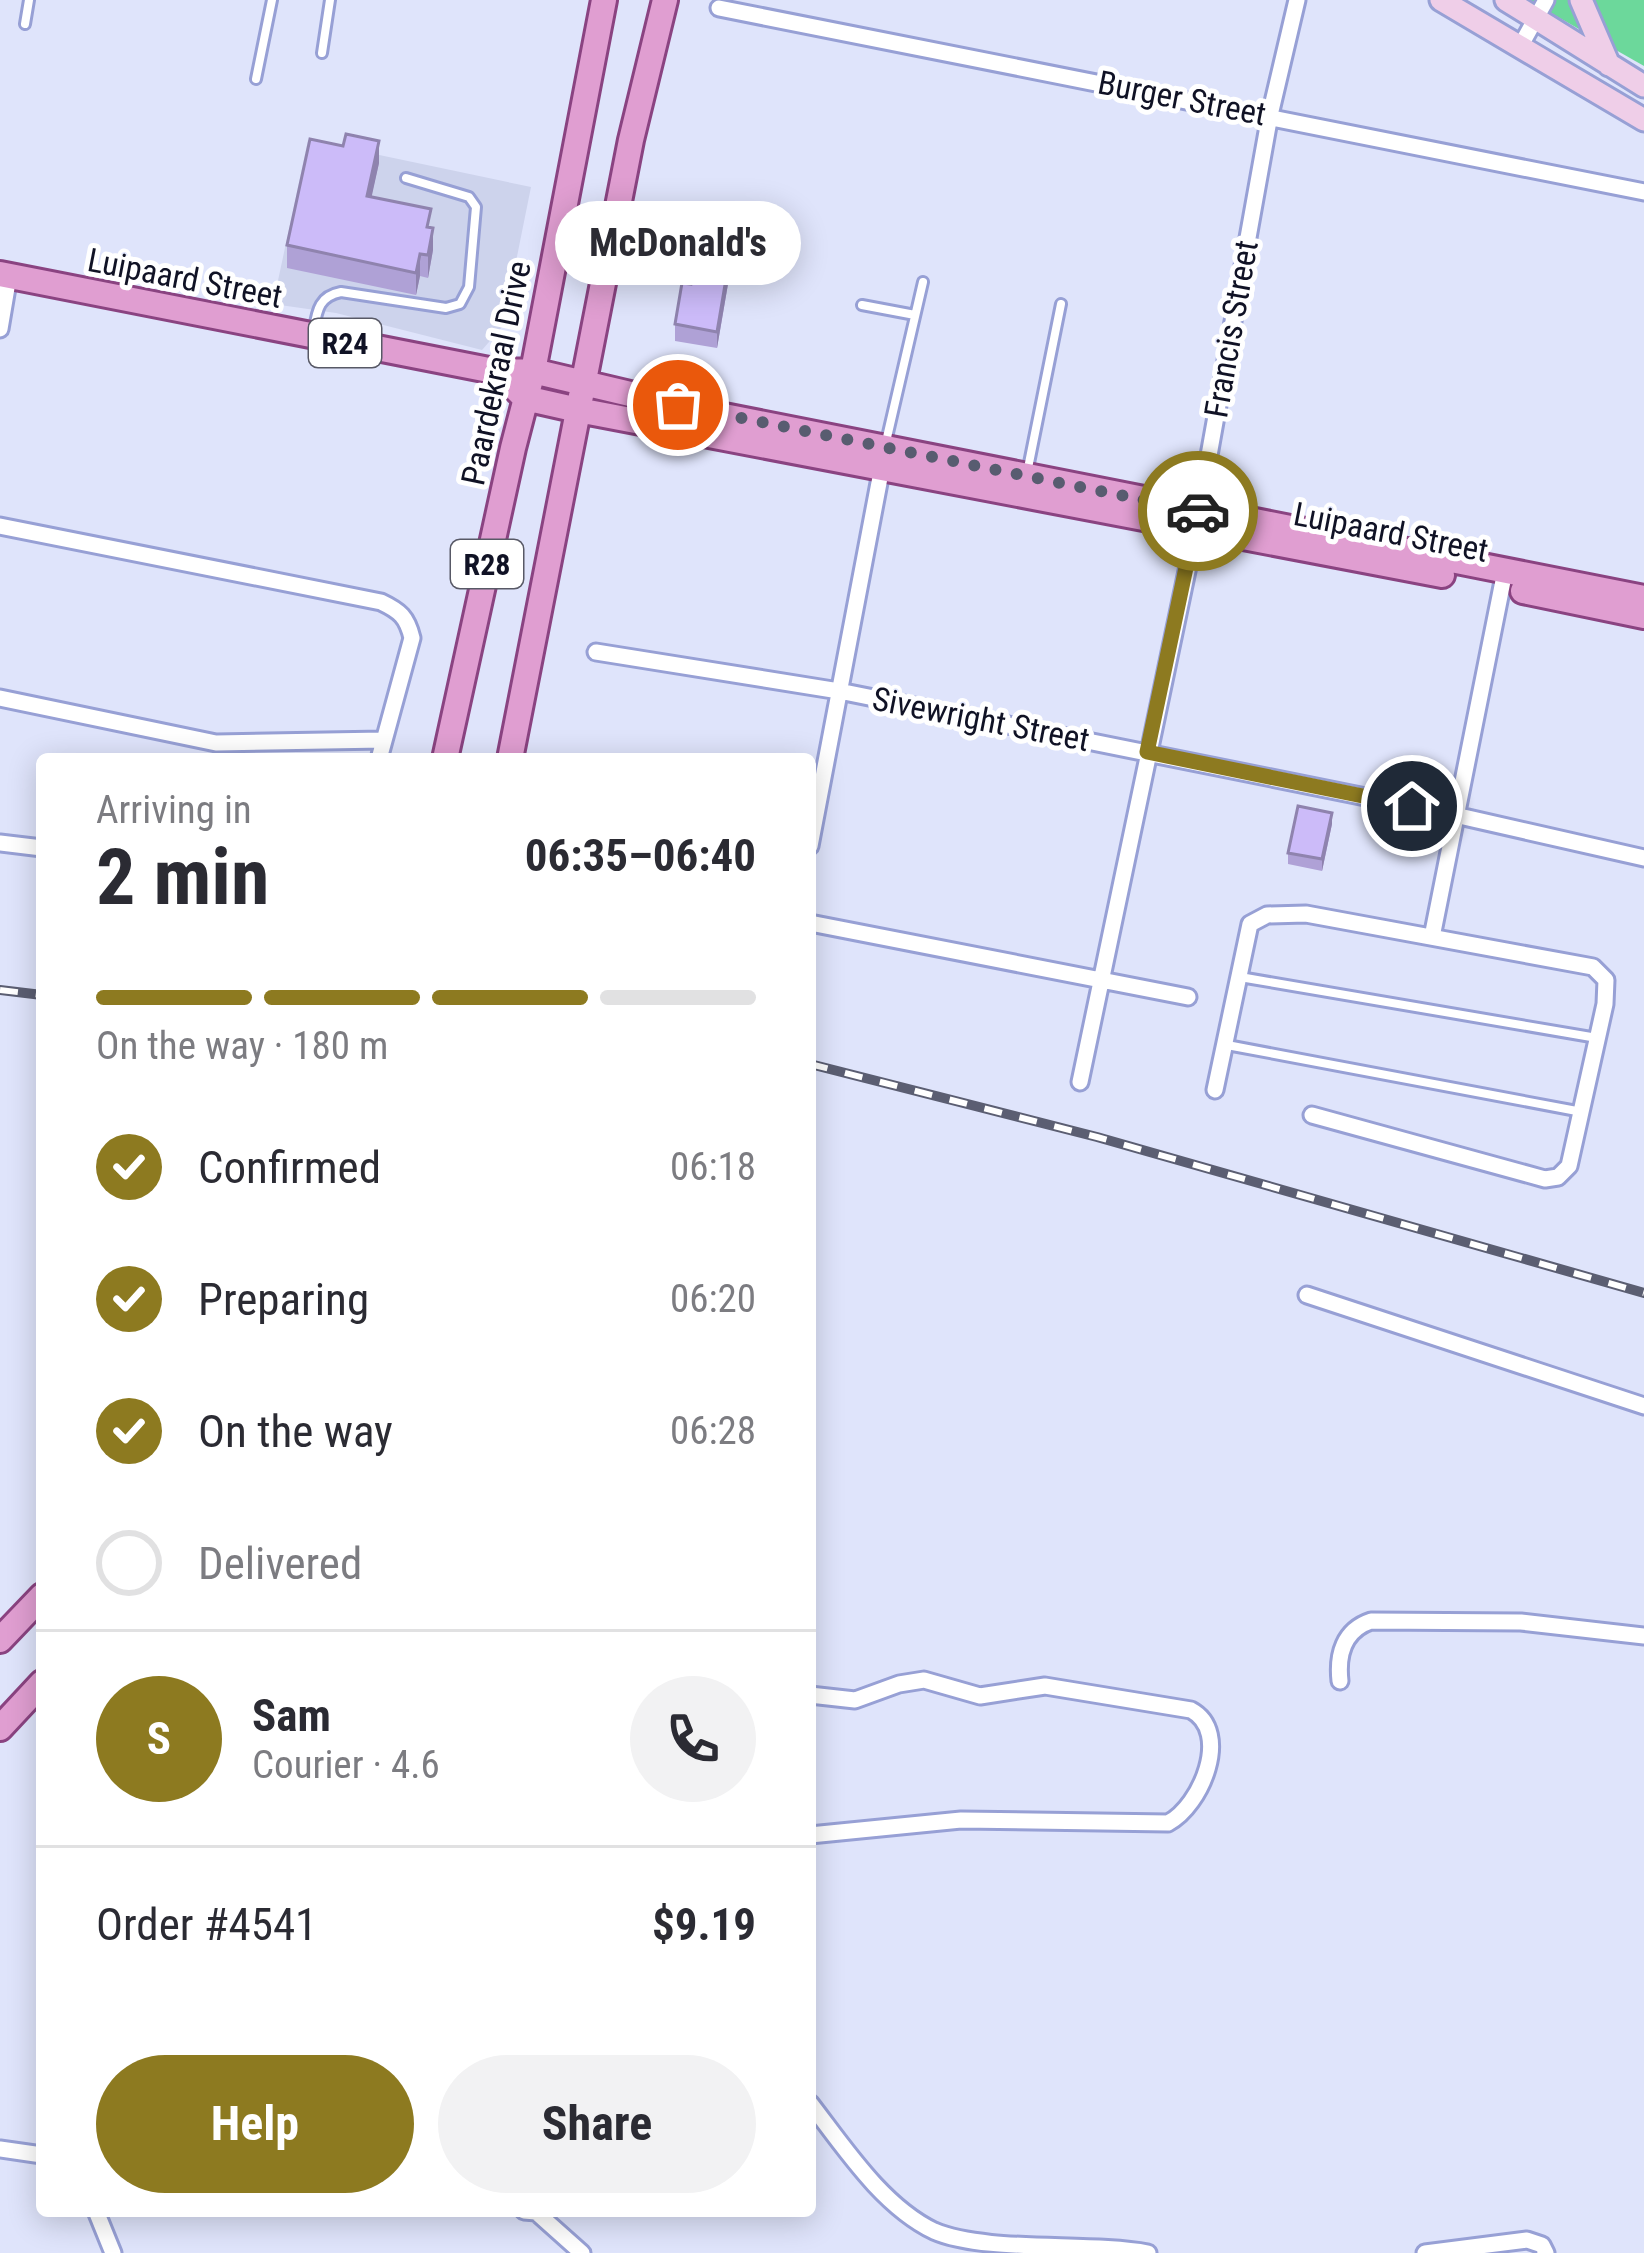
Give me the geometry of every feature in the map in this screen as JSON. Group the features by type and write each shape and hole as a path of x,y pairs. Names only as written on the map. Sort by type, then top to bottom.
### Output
{"main road":[{"name":"Paardekraal Drive","path":"446,753 533,371 604,0"},
{"name":"R28","path":"511,753 631,140 665,0"},
{"path":"1441,0 1644,120"},
{"path":"1506,0 1541,9 1609,66 1644,86"},
{"path":"1580,0 1609,66"},
{"name":"Luipaard Street","path":"5,275 500,373 533,371 584,382 717,425"},
{"path":"500,373 525,398"},
{"name":"Luipaard Street","path":"525,398 578,410 717,425 1504,579 1644,598"},
{"name":"Luipaard Street","path":"883,457 1026,476 1197,519"},
{"name":"Luipaard Street","path":"1504,579 1644,616"},
{"path":"0,1640 36,1602"},
{"path":"0,1728 36,1689"}],"street":[{"name":"Francis Street","path":"1080,1082 1197,519 1270,115 1297,0"},
{"name":"Burger Street","path":"719,8 1644,193"},
{"path":"1521,45 1541,9"},
{"path":"0,329 5,275"},
{"path":"816,808 883,457"},
{"path":"0,526 380,602 399,610 408,620 412,638 380,753"},
{"path":"1432,938 1504,579"},
{"name":"Sivewright Street","path":"596,652 839,691 1455,815 1644,858"},
{"path":"0,698 216,743 383,740"},
{"path":"0,843 36,847"},
{"path":"1216,1090 1250,924 1268,915 1306,914 1593,967 1606,980 1569,1166 1558,1177 1545,1179 1312,1115"},
{"path":"816,924 1187,997"},
{"path":"1307,1295 1644,1406"},
{"path":"1340,1681 1346,1640 1356,1626 1371,1621 1521,1622 1644,1636"},
{"path":"816,1696 855,1700 914,1680 980,1696 1045,1686 1191,1710 1204,1720 1210,1742 1208,1766 1198,1790 1184,1812 1168,1823 961,1820 816,1834"},
{"path":"816,2110 866,2173 908,2214 933,2230 1001,2243 1148,2253"},
{"path":"0,2149 36,2154"},
{"path":"98,2217 113,2253"},
{"path":"542,2217 582,2253"},
{"path":"1425,2253 1527,2240 1541,2245 1546,2253"}],"lane":[{"path":"25,24 29,0"},
{"path":"256,79 272,0"},
{"path":"322,53 330,0"},
{"path":"313,336 317,311 328,294 446,308 460,304 469,286 476,207 469,197 406,178"},
{"path":"883,457 923,282"},
{"path":"862,304 915,315"},
{"path":"1026,476 1061,304"},
{"path":"1239,976 1598,1038"},
{"path":"1225,1045 1582,1112"}],"shaded area":[{"path":"308,140 531,187 503,326 482,350 336,313 273,304"}],"green space":[{"path":"1528,0 1644,0 1644,66"}],"building":[{"path":"346,134 379,141 367,196 431,209 428,255 420,254 416,273 287,245 310,139 343,146"},
{"path":"695,261 728,267 717,332 675,324 682,283 691,284"},
{"path":"1298,806 1332,813 1322,859 1288,853"}],"railway":[{"path":"0,990 36,994"},
{"path":"816,1066 1097,1137 1644,1293"}],"way so far":[{"path":"678,405 1198,511"}],"place":[{"name":"McDonald's","path":"678,405"}],"route":[{"path":"1198,511 1147,752 1412,806"}]}
